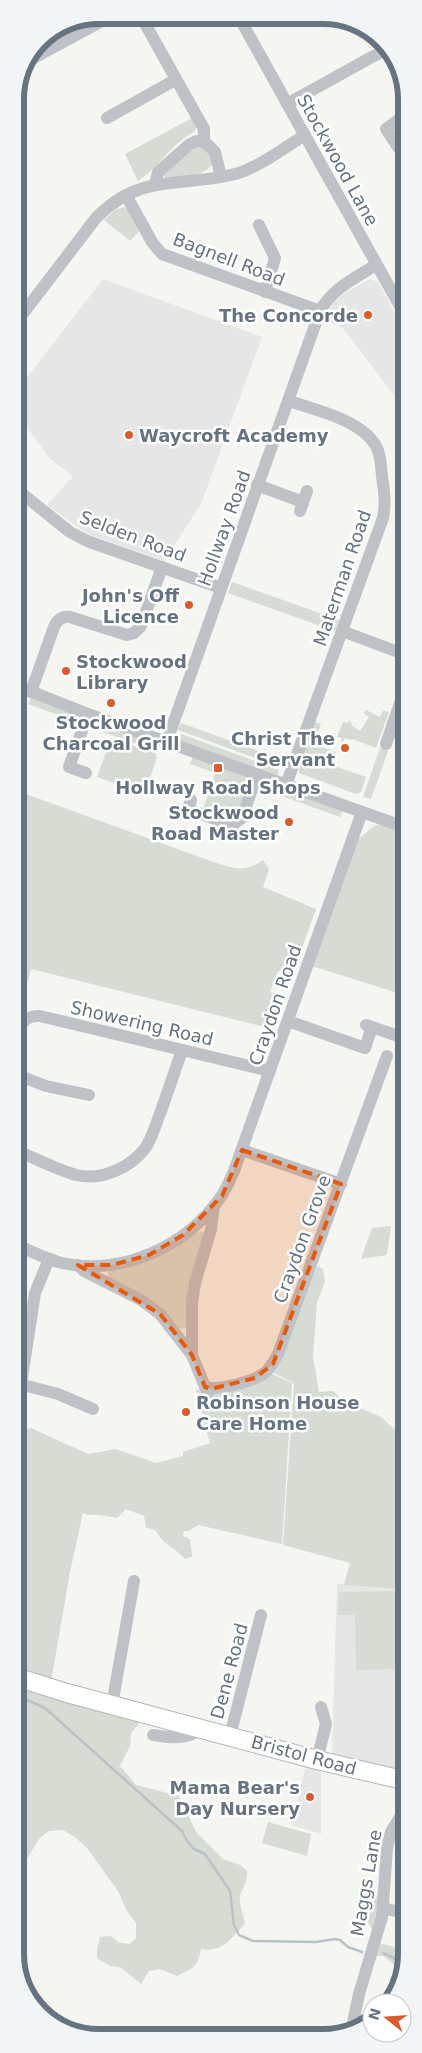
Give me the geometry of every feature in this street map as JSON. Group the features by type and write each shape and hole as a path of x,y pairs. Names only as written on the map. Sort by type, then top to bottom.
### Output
{"highway":[{"name":"Bristol Road","path":"24,1680 67,1693 317,1760 398,1779"}],"street":[{"path":"37,56 96,24"},
{"path":"145,24 204,130 204,143"},
{"name":"Stockwood Lane","path":"243,24 398,303"},
{"path":"287,104 381,52"},
{"path":"107,118 176,80"},
{"path":"398,120 386,129 398,147"},
{"path":"24,312 107,206 126,195 155,184 221,177 245,171 305,135"},
{"path":"155,184 158,172 190,144 197,142 210,146 215,152 221,177"},
{"name":"Bagnell Road","path":"126,195 152,242 162,254 320,311"},
{"path":"259,232 275,258 265,292"},
{"name":"Hollway Road","path":"166,742 320,311 327,298 337,289 376,266"},
{"name":"Materman Road","path":"286,785 384,509 381,461 372,440 351,423 289,401"},
{"path":"258,485 304,501"},
{"name":"Selden Road","path":"24,495 63,527 87,541 221,588"},
{"path":"24,685 58,620 70,617 127,635 134,633 141,626 162,567"},
{"path":"342,631 398,652"},
{"path":"24,692 398,825"},
{"path":"386,744 398,709"},
{"path":"86,773 70,767 88,714"},
{"path":"393,723 398,725"},
{"path":"191,800 188,809 228,824 234,824 242,818 257,775"},
{"name":"Craydon Road","path":"78,1264 112,1265 149,1255 183,1235 207,1214 228,1184 242,1150 362,812"},
{"name":"Showering Road","path":"24,1021 27,1018 40,1016 270,1071"},
{"path":"288,1021 365,1048 368,1026 398,1036"},
{"path":"24,1153 76,1174 89,1176 104,1175 120,1169 134,1160 146,1146 154,1131 182,1050"},
{"name":"Craydon Grove","path":"206,1390 222,1388 255,1378 266,1372 278,1354 387,1056"},
{"path":"24,1077 46,1086 89,1095"},
{"path":"242,1150 341,1184"},
{"name":"Craydon Road","path":"192,1355 194,1282 211,1229 214,1206"},
{"path":"24,1248 49,1259 78,1264"},
{"path":"24,1352 35,1293 49,1259"},
{"name":"Craydon Road","path":"78,1264 84,1272 141,1300 160,1314 192,1355 206,1390"},
{"path":"24,1386 58,1394 93,1409"},
{"path":"112,1705 134,1581"},
{"name":"Dene Road","path":"230,1736 261,1615"},
{"path":"317,1760 326,1724 321,1706"},
{"path":"154,1735 175,1739 193,1735 202,1728"},
{"name":"Maggs Lane","path":"353,2022 383,1908 389,1840 393,1826 398,1819"},
{"path":"383,1908 398,1912"}],"highlighted area":[{"path":"242,1150 341,1184 273,1364 255,1378 211,1389 205,1387 192,1355 160,1314 78,1265 112,1265 149,1255 183,1235 222,1196"}],"shaded area":[{"path":"192,118 196,127 194,132 178,143 138,181 125,154"},
{"path":"203,147 210,154 213,163 203,172 186,177 166,178 163,175 188,148"},
{"path":"127,208 140,230 130,241 104,220 115,210"},
{"name":"Waycroft Academy","path":"103,279 262,337 201,504 164,561 88,534 47,505 73,476 50,459 24,423 24,381"},
{"path":"370,279 378,282 398,318 398,400 343,328 325,321 333,303 348,291"},
{"path":"232,582 339,620 335,631 228,593"},
{"path":"31,697 78,714 75,721 28,704"},
{"path":"366,710 380,717 383,710 389,712 376,748 352,739 345,738 343,742 341,741 342,738 337,737 343,722 348,723 349,720 352,723 351,725 360,731 369,717 364,713"},
{"path":"312,721 321,724 314,744 336,752 333,761 335,762 334,766 366,777 361,792 356,794 299,773 299,765"},
{"path":"99,722 145,738 140,745 97,730"},
{"path":"181,723 289,762 286,769 178,730"},
{"path":"181,734 279,770 277,777 178,742"},
{"path":"111,738 155,753 157,757 145,794 97,777"},
{"path":"380,748 388,751 371,799 363,797"},
{"path":"193,756 250,778 236,820 202,812 215,773 190,764"},
{"path":"270,784 343,810 340,817 268,791"},
{"path":"24,793 219,864 246,868 263,860 269,869 263,887 316,909 292,975 278,971 270,992 285,998 273,1029 31,969 24,995"},
{"path":"380,824 398,830 398,993 312,966 356,841 374,826"},
{"path":"391,1226 387,1255 361,1259 372,1228"},
{"path":"201,1231 205,1234 186,1327 182,1329 176,1327 108,1278 108,1271"},
{"path":"317,1266 323,1269 325,1281 317,1303 313,1356 319,1392 333,1391 344,1401 381,1417 398,1433 398,1588 344,1585 350,1563 283,1545 294,1383 272,1372"},
{"path":"272,1374 292,1383 282,1544 198,1525 189,1531 184,1531 183,1536 190,1539 192,1557 185,1559 162,1539 156,1531 146,1527 144,1516 126,1509 117,1518 83,1513 70,1572 51,1682 24,1673 24,1430 31,1428 88,1454 116,1449 156,1463 183,1456 183,1452 210,1443 196,1391 197,1389 204,1393"},
{"path":"337,1584 398,1588 398,1771 332,1753"},
{"path":"396,1591 396,1669 356,1670 355,1615 338,1615 339,1592"},
{"path":"24,1686 135,1719 139,1724 131,1733 130,1746 120,1766 136,1785 179,1796 196,1832 223,1859 240,1865 247,1871 246,1881 240,1895 240,1906 245,1924 221,1947 209,1950 201,1949 196,1964 191,1969 177,1976 160,1969 149,1971 141,1984 120,1967 110,1966 97,1958 100,1937 111,1936 120,1943 130,1944 136,1938 136,1923 127,1911 118,1891 87,1848 75,1837 63,1830 49,1831 39,1839 25,1862"},
{"name":"Mama Bear's Day Nursery","path":"306,1766 321,1769 321,1834 291,1825"},
{"path":"268,1822 311,1834 307,1856 262,1843"},
{"path":"374,1893 379,1896 375,1932 366,1921 362,1912 364,1904"},
{"path":"379,1943 398,1948 397,1966 384,1956 375,1956"}],"waterway":[{"path":"24,1699 45,1708 182,1831 194,1849 205,1854 230,1891 234,1925 239,1935 253,1941 316,1942 335,1939 340,1940 348,1947 362,1952"},
{"path":"383,1953 398,1960"}],"place":[{"name":"The Concorde","path":"368,315"},
{"name":"Waycroft Academy","path":"129,435"},
{"name":"John's Off Licence","path":"189,605"},
{"name":"Stockwood Library","path":"66,671"},
{"name":"Stockwood Charcoal Grill","path":"111,703"},
{"name":"Christ The Servant","path":"345,748"},
{"name":"Hollway Road Shops","path":"218,768"},
{"name":"Stockwood Road Master","path":"289,822"},
{"name":"Robinson House Care Home","path":"186,1412"},
{"name":"Mama Bear's Day Nursery","path":"310,1797"}]}
